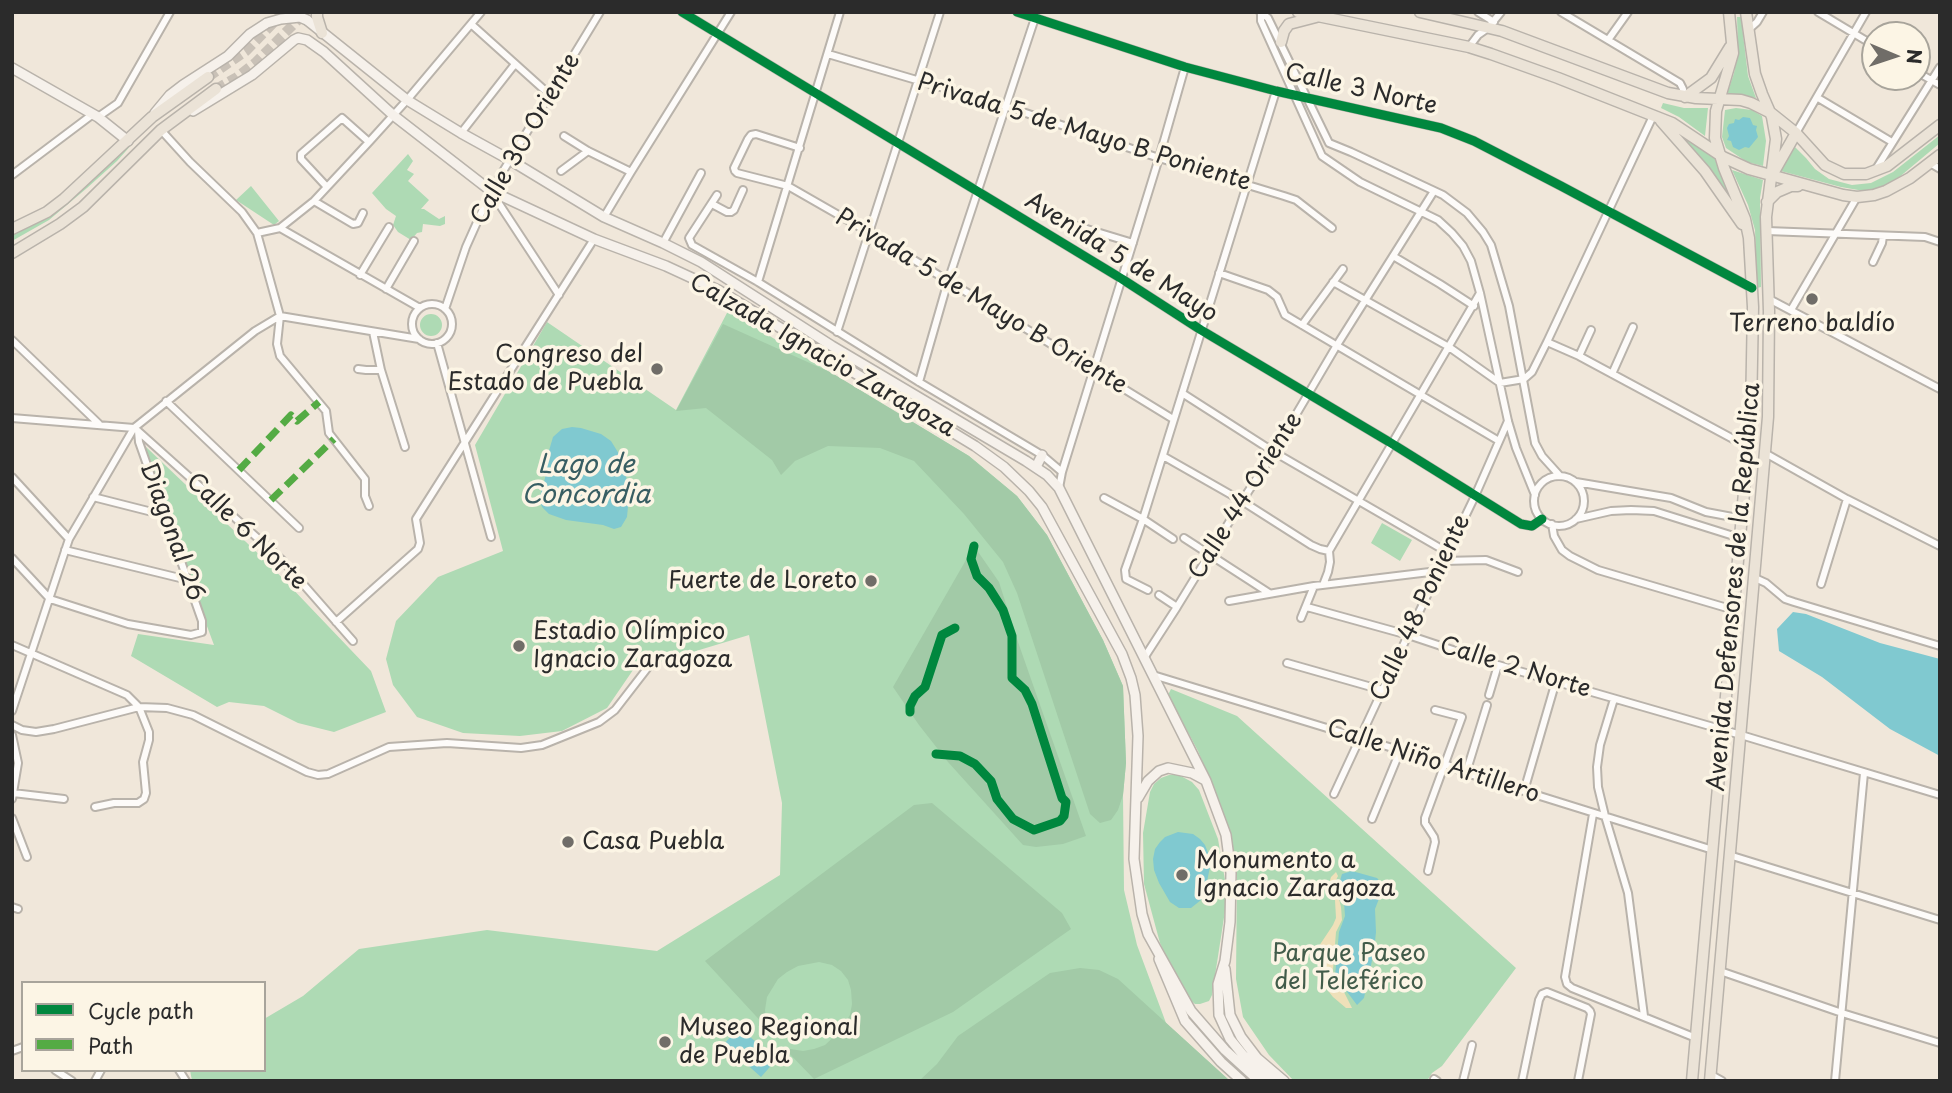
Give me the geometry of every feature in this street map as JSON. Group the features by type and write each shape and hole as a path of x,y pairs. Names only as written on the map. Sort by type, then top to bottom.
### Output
{"main road":[{"path":"317,12 322,33"},
{"path":"1298,12 1469,47 1558,78 1680,127 1719,155 1736,163 1771,176 1843,195 1874,195 1898,186 1940,155"},
{"path":"1420,12 1491,25 1668,93 1684,97 1741,100 1771,113 1796,133"},
{"name":"Avenida Defensores de la República","path":"1692,1081 1743,519 1751,401 1752,288 1749,234 1741,206 1719,155 1714,125 1730,65 1732,44 1729,12"},
{"path":"1746,12 1755,74 1771,113"},
{"path":"12,229 47,212 64,199 128,141 170,95 228,56 250,34 267,23 300,16"},
{"name":"Calzada Ignacio Zaragoza","path":"300,16 407,100 604,217 703,257 719,273 832,346 1036,467 1059,488 1206,781 1226,835 1230,860 1230,922 1225,961 1218,984 1219,1015 1236,1047 1271,1081"},
{"path":"1281,42 1289,24 1320,16"},
{"name":"Calzada Ignacio Zaragoza","path":"161,130 242,82 298,38 312,42 393,115 491,191 594,239 666,266 718,290 975,446 1004,467 1029,491 1046,514 1122,654 1131,678 1138,714 1136,877 1148,934 1191,1011 1259,1081"},
{"path":"1684,97 1711,78 1732,44"},
{"path":"12,69 96,116 128,141"},
{"path":"1755,74 1796,133 1825,165 1835,171 1855,175 1875,172 1887,166 1940,125"},
{"path":"152,117 208,77"},
{"path":"12,253 83,207 161,130 216,89"},
{"name":"Avenida Defensores de la República","path":"1711,1078 1765,453 1769,382 1766,203 1776,139 1771,113"},
{"path":"1655,117 1705,171 1749,234"},
{"path":"1771,176 1796,133"},
{"path":"1766,203 1783,188 1806,185"},
{"path":"1036,467 1042,455"},
{"path":"1135,803 1148,781 1158,771 1168,768 1192,773 1206,781"},
{"name":"Calzada Ignacio Zaragoza","path":"1158,953 1160,964 1185,1021 1221,1062 1242,1081"},
{"name":"Calzada Ignacio Zaragoza","path":"1225,961 1230,1015 1241,1037 1257,1058 1284,1081"}],"street":[{"path":"12,175 118,103 170,12"},
{"path":"257,233 279,228 314,201 407,100 481,12"},
{"name":"Calle 30 Oriente","path":"445,309 466,247 491,191 600,12"},
{"name":"Avenida 5 de Mayo","path":"682,12 1527,527 1542,519"},
{"path":"604,217 731,12"},
{"path":"758,282 841,12"},
{"path":"837,332 940,12"},
{"name":"Calle 3 Norte","path":"1017,12 1185,67 1276,91 1441,128 1474,141 1609,210 1752,288"},
{"path":"1478,12 1491,25"},
{"path":"1469,47 1501,12"},
{"path":"1561,12 1680,83 1684,97"},
{"path":"1608,40 1628,12"},
{"path":"1748,30 1763,12"},
{"path":"1818,12 1861,37"},
{"path":"1796,133 1866,12"},
{"path":"1261,13 1268,18 1281,42 1329,143 1452,201 1467,213 1483,232 1491,245 1509,306 1535,443 1542,456 1560,476"},
{"path":"1261,13 1261,21 1322,156 1360,182 1443,223 1461,242 1471,261 1480,293 1508,422 1535,495 1536,510 1542,519 1552,524 1564,525 1576,519 1611,511 1654,511 1741,538"},
{"path":"919,382 948,281 1035,18"},
{"path":"471,24 550,95"},
{"name":"Privada 5 de Mayo B Poniente","path":"828,54 1005,106 1159,158 1296,200 1332,228"},
{"path":"461,133 515,64"},
{"path":"1059,488 1185,67"},
{"path":"1875,172 1940,67"},
{"path":"1932,80 1940,85"},
{"path":"1148,590 1126,579 1125,570 1276,91"},
{"path":"1818,98 1892,142"},
{"path":"1333,282 1449,347 1500,383 1524,379 1532,372 1548,342 1655,117"},
{"path":"327,187 301,159 301,154 342,118 369,142"},
{"path":"161,130 242,212 257,233 280,316 277,344 280,356 327,411 329,433 365,479 365,496 369,506"},
{"name":"Privada 5 de Mayo B Oriente","path":"800,148 756,134 747,139 734,168 737,173 788,186 870,233 1173,419"},
{"path":"564,135 631,172"},
{"path":"561,171 588,150"},
{"path":"1930,163 1940,169"},
{"path":"663,243 701,173"},
{"path":"712,204 731,212 743,190"},
{"path":"491,191 559,295"},
{"name":"Calle 44 Oriente","path":"1144,658 1434,191"},
{"path":"717,195 689,238 703,257 723,262 758,282 1042,455 1062,472"},
{"path":"1791,310 1857,197"},
{"path":"314,201 353,224 358,223 363,213"},
{"path":"1068,223 1133,243"},
{"path":"360,275 389,227"},
{"path":"279,228 420,308"},
{"path":"1766,231 1924,237 1940,242"},
{"path":"1873,262 1883,236"},
{"path":"336,622 418,549 420,543 416,519 594,239"},
{"path":"386,289 414,241"},
{"path":"1393,256 1474,306"},
{"path":"719,273 723,262"},
{"path":"1303,325 1343,269"},
{"path":"1219,273 1268,290 1277,297 1285,315 1499,442"},
{"path":"1323,585 1330,562 1329,551 1480,293"},
{"path":"1769,299 1940,389"},
{"path":"432,304 445,309 451,319 447,336 437,343 419,339 412,323 420,308 432,304"},
{"path":"12,711 69,539 136,429 166,401 255,331 280,316 419,339"},
{"path":"1612,374 1633,327"},
{"path":"1579,356 1591,330"},
{"path":"373,332 381,370 405,447"},
{"path":"12,340 99,424"},
{"path":"1548,342 1748,447"},
{"path":"437,343 491,537"},
{"path":"358,369 381,370"},
{"path":"1182,393 1274,452 1447,552"},
{"path":"166,401 299,527"},
{"path":"12,418 136,429"},
{"path":"12,426 21,419"},
{"name":"Calle 48 Poniente","path":"1334,794 1508,422"},
{"name":"Diagonal 26","path":"50,598 128,624 191,635 202,632 202,621 136,429"},
{"name":"Calle 6 Norte","path":"136,429 282,560 353,642"},
{"path":"1765,453 1940,547"},
{"path":"1163,456 1242,501 1311,545 1329,551"},
{"path":"1535,495 1541,483 1553,476 1560,476 1576,482 1671,498 1706,512 1743,519"},
{"path":"12,477 69,539"},
{"path":"1576,482 1583,496 1583,505 1576,519"},
{"path":"93,497 164,515"},
{"path":"1104,498 1173,539"},
{"path":"1821,584 1847,499"},
{"path":"1552,524 1554,536 1562,550 1598,570 1735,611"},
{"path":"1184,538 1269,593"},
{"path":"65,550 188,580"},
{"path":"12,558 50,598"},
{"path":"1443,561 1486,560 1518,572"},
{"path":"1229,601 1314,586 1438,571"},
{"path":"1755,578 1794,602 1940,646"},
{"path":"1301,618 1314,586"},
{"path":"1159,595 1177,607"},
{"name":"Calle 2 Norte","path":"1307,607 1940,795"},
{"path":"12,645 127,695 139,707 149,732 143,762 146,793 144,799 138,803 114,803 95,807"},
{"path":"12,725 36,732 139,707 167,708 193,715 307,772 328,774 389,747 447,743 521,748 542,745 599,722 615,710 656,657"},
{"path":"1287,663 1382,690"},
{"path":"1489,695 1497,665"},
{"name":"Calle Niño Artillero","path":"1153,675 1445,764 1466,773 1713,850"},
{"path":"1524,791 1556,681"},
{"path":"1614,699 1600,745 1598,787 1628,893 1644,1016"},
{"path":"1466,773 1487,705"},
{"path":"1428,871 1435,842 1425,818 1462,716 1435,710"},
{"path":"12,734 19,763 13,796 64,799"},
{"path":"1372,819 1400,751"},
{"path":"1835,1081 1864,773"},
{"path":"1594,814 1565,976 1567,984 1696,1038"},
{"path":"12,818 27,857"},
{"path":"1729,855 1940,920"},
{"path":"1720,971 1940,1043"},
{"path":"1522,1081 1539,1000 1542,994 1547,992 1587,1008 1591,1014 1578,1081"},
{"path":"1463,1081 1472,1045"},
{"path":"1711,1078 1722,1081"}],"green space":[{"path":"1737,17 1741,17 1748,76 1756,98 1727,94 1738,50"},
{"path":"1663,103 1684,108 1708,108 1705,136 1661,108"},
{"path":"1725,110 1752,110 1762,116 1766,141 1763,166 1747,162 1726,148 1722,137"},
{"path":"1673,130 1680,131 1714,157 1736,207"},
{"path":"142,133 117,161 49,220 12,241 12,234 23,229"},
{"path":"1940,135 1940,143 1891,184 1880,189 1864,191 1841,187 1777,170 1793,145 1815,169 1829,179 1852,185 1871,183 1893,172"},
{"path":"408,154 413,161 407,170 414,174 408,181 429,200 421,209 439,219 445,216 445,224 423,224 422,232 417,233 411,240 398,232 393,225 396,216 372,193"},
{"path":"1732,170 1763,180 1760,198 1761,287 1757,288 1755,230 1748,205"},
{"path":"251,186 279,221 274,225 236,200"},
{"path":"728,311 969,456 1017,496 1047,535 1103,640 1123,686 1126,763 1123,795 1124,890 1137,945 1166,1023 1230,1081 192,1081 190,1072 266,1072 266,1018 303,996 359,949 487,930 657,951 780,875 782,803 749,635 633,670 607,708 562,731 520,736 463,733 417,717 393,685 386,659 396,621 438,577 503,551 475,445 547,322 676,410"},
{"path":"431,314 439,317 442,325 439,333 431,336 423,333 420,325 423,317"},
{"path":"723,324 832,373 969,456 1017,496 1047,535 1103,640 1123,686 1126,763 1123,795 1111,820 1100,823 1090,814 1017,593 1003,562 964,514 914,461 880,448 828,446 795,461 781,475 772,460 706,408 676,411"},
{"path":"145,446 266,561 371,671 386,712 334,732 298,723 264,706 229,702 217,707 131,656 138,634 214,645 166,516"},
{"path":"1382,523 1412,540 1400,561 1371,543"},
{"path":"974,546 999,582 1086,836 1063,844 1036,847 1023,845 948,762 893,687"},
{"name":"Parque Paseo del Teleférico","path":"1171,689 1237,716 1516,968 1442,1066 1432,1073 1427,1081 1294,1081 1269,1055 1243,1017 1236,979 1237,872 1225,818 1198,751 1168,695"},
{"path":"1177,774 1192,782 1199,790 1218,839 1225,880 1225,911 1212,995 1209,1001 1200,1004 1190,1000 1173,971 1160,943 1144,884 1143,833 1150,792 1161,778"},
{"path":"932,803 1062,913 1071,929 953,1012 814,1079 784,1048 803,1051 814,1049 825,1045 840,1031 850,1015 852,1004 848,980 841,971 832,965 819,962 798,966 787,972 778,979 767,997 767,1028 705,961 914,805"},
{"path":"1080,968 1099,970 1118,979 1230,1081 919,1081 937,1064 958,1036 1050,973"}],"sand":[{"path":"1336,872 1338,876 1335,882 1342,920 1336,932 1333,970 1335,981 1352,1008 1346,1008 1329,992 1323,981 1318,958 1319,946 1336,918 1335,900 1329,884"}],"water":[{"path":"1750,118 1753,125 1757,126 1758,137 1749,148 1739,150 1727,140 1727,128 1735,119"},
{"name":"Lago de Concordia","path":"572,427 601,434 611,441 624,462 629,496 627,517 621,527 614,529 566,520 549,514 542,507 539,499 553,437 562,429"},
{"path":"1793,612 1806,614 1880,643 1940,659 1940,756 1890,729 1822,677 1779,651 1777,629"},
{"name":"Monumento a Ignacio Zaragoza","path":"1178,832 1193,834 1200,839 1209,855 1210,867 1205,891 1201,900 1191,908 1179,908 1170,902 1154,870 1155,849 1165,837"},
{"path":"1352,871 1377,878 1384,886 1375,909 1374,951 1364,998 1357,1005 1335,976 1339,932 1345,916 1344,902 1338,887 1342,874"},
{"path":"739,1027 776,1060 761,1077 724,1044"}],"tunnel":[{"path":"208,77 246,51 284,12"},
{"path":"216,89 255,63 306,12"}],"marked path":[{"path":"239,470 291,415 297,421 319,402"},
{"path":"271,500 334,439"}],"cycle path":[{"path":"682,12 1521,524 1532,526 1542,519"},
{"path":"1017,12 1185,67 1276,91 1441,128 1474,141 1752,288"},
{"path":"936,754 960,756 975,764 991,781 997,799 1013,819 1034,830 1060,821 1064,816 1066,802 1062,798 1032,704 1025,690 1012,678 1012,636 1003,610 989,588 977,576 971,559 974,546"},
{"path":"910,712 915,696 925,687 942,635 955,628"}],"place":[{"name":"Terreno baldío","path":"1812,299"},
{"name":"Congreso del Estado de Puebla","path":"657,369"},
{"name":"Fuerte de Loreto","path":"871,581"},
{"name":"Estadio Olímpico Ignacio Zaragoza","path":"519,646"},
{"name":"Casa Puebla","path":"568,842"},
{"name":"Monumento a Ignacio Zaragoza","path":"1182,875"},
{"name":"Museo Regional de Puebla","path":"665,1042"}]}
